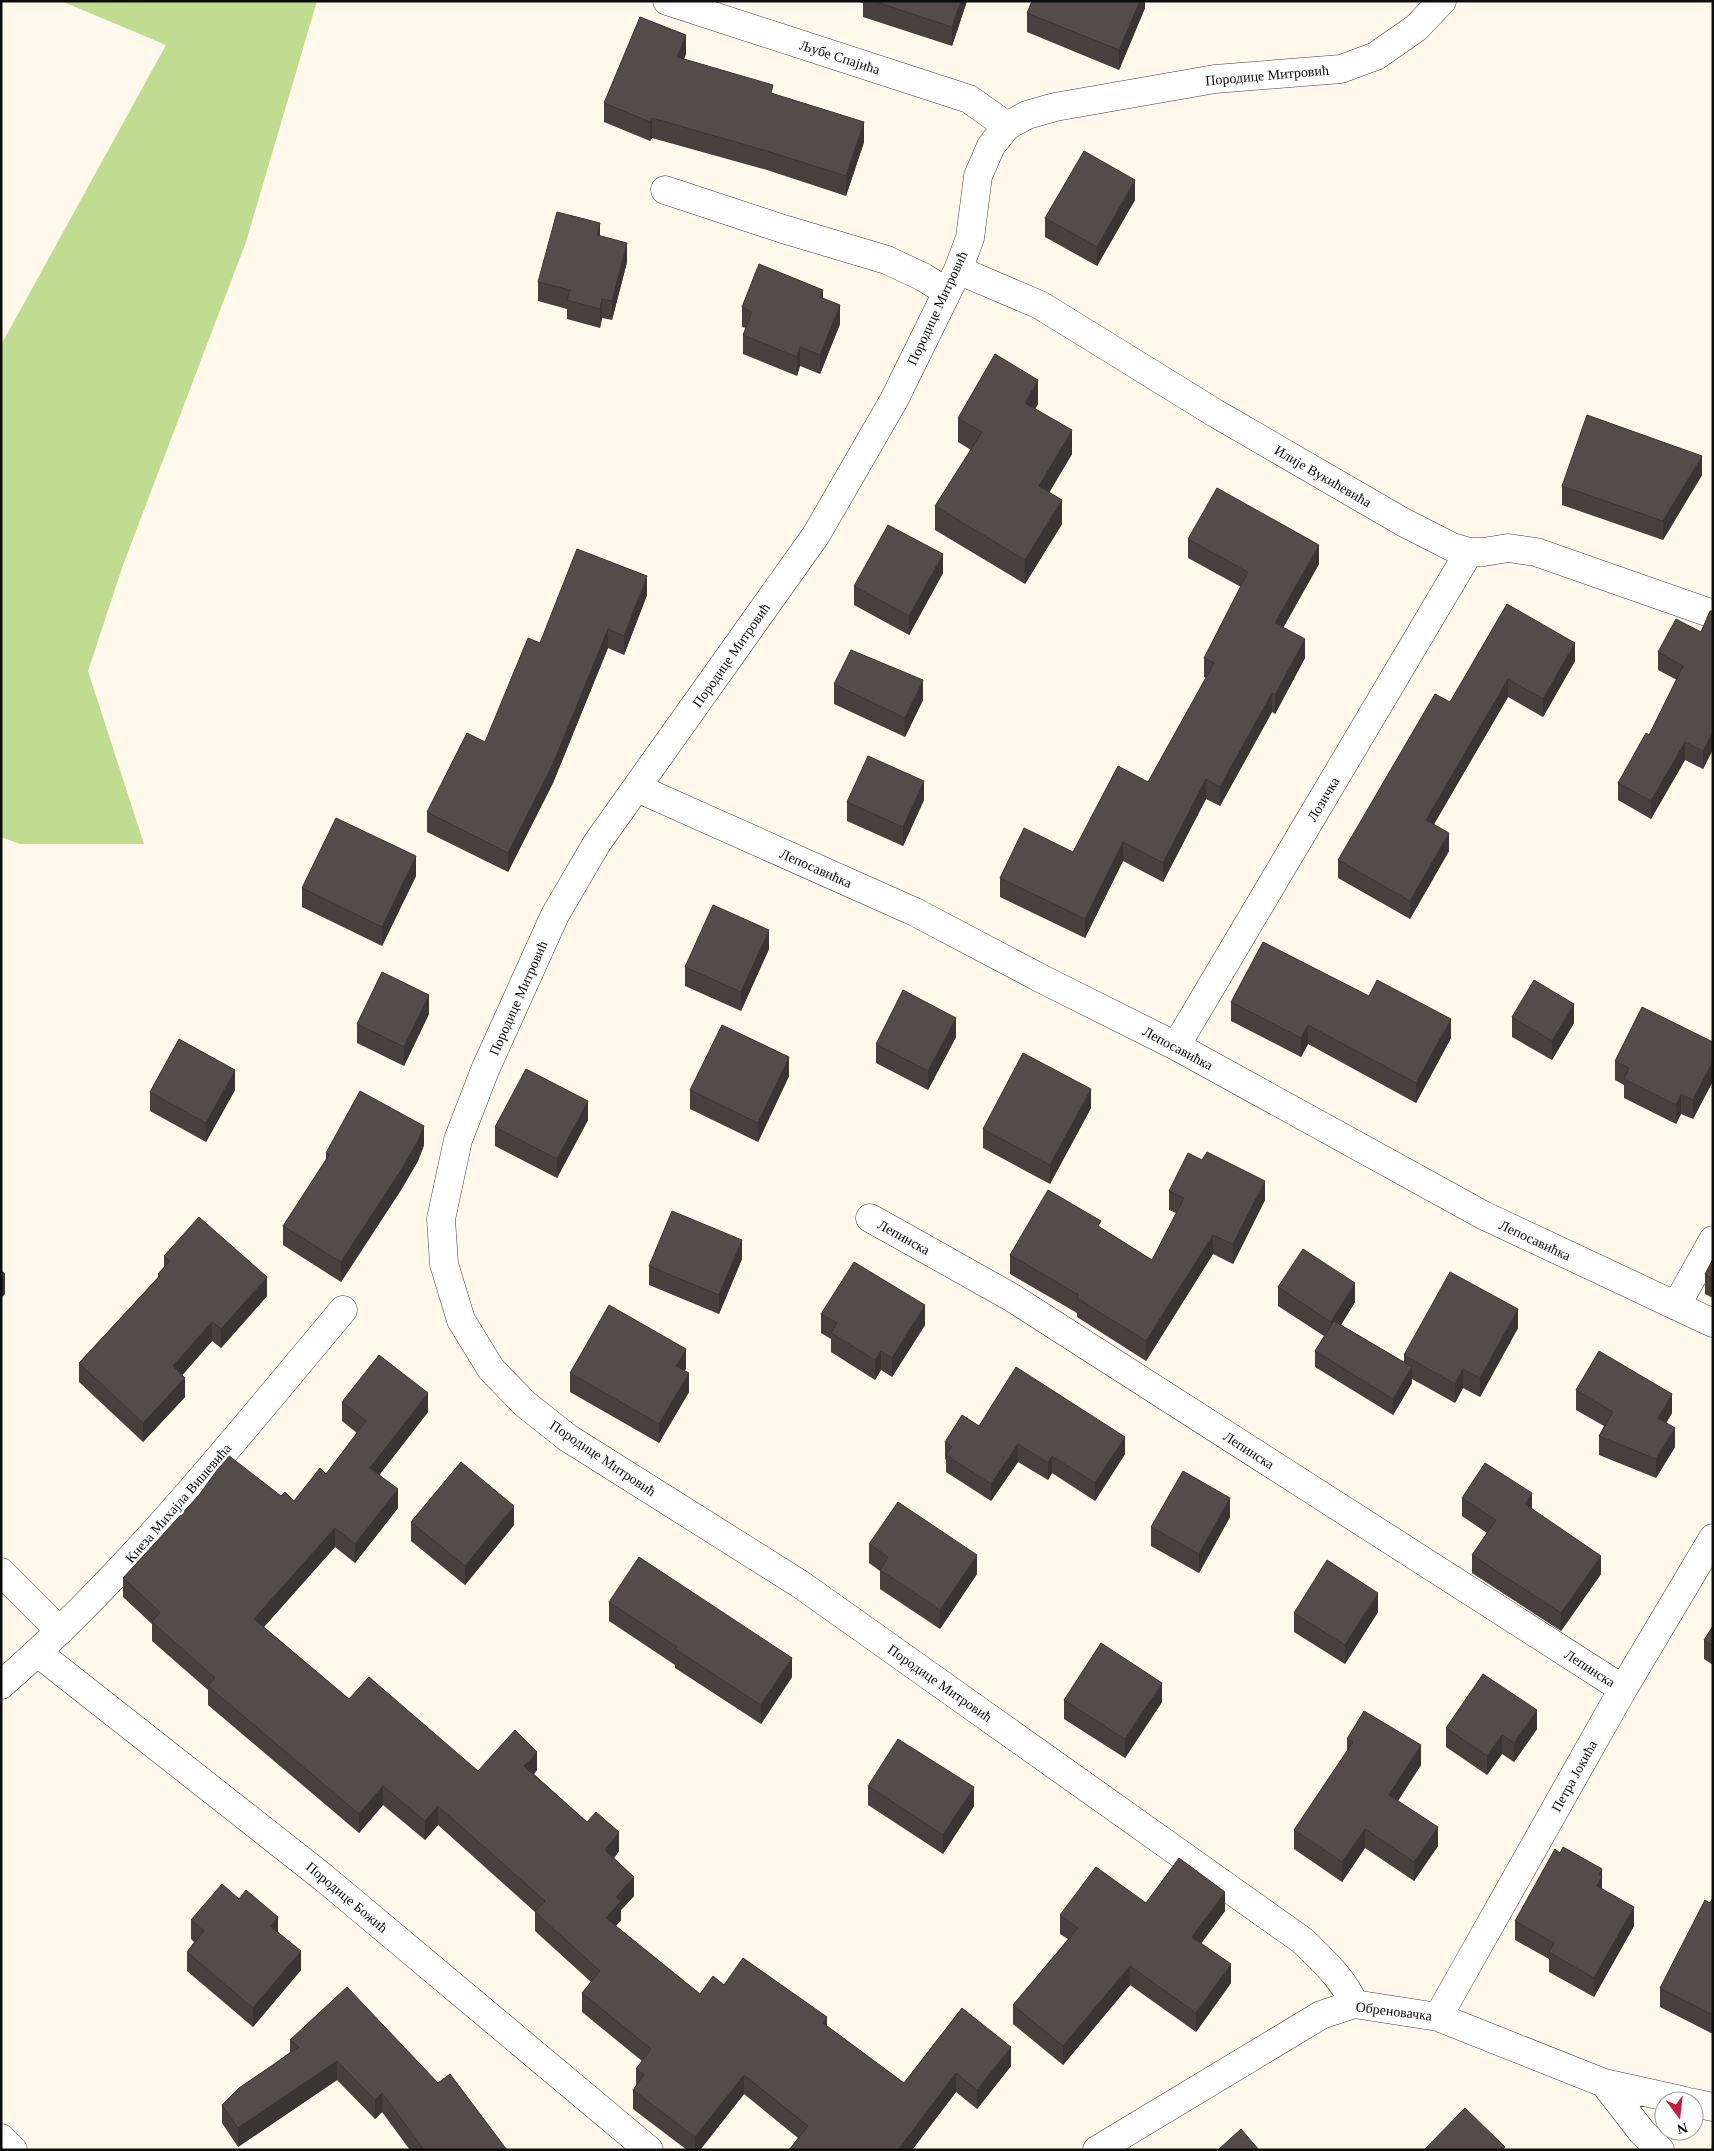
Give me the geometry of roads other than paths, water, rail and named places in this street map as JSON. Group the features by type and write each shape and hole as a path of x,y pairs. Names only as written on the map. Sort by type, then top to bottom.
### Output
{"street":[{"name":"Љубе Спајића","path":"667,1 969,99 1007,126"},
{"name":"Породице Митровић","path":"1354,2004 1348,1990 1336,1974 1303,1942 800,1584 568,1438 525,1404 491,1369 461,1320 444,1264 441,1219 458,1140 485,1070 555,915 597,843 816,535 894,400 952,281 970,238 978,176 991,146 1007,126 1027,115 1055,107 1215,79 1341,69 1376,56 1416,28 1442,1"},
{"name":"Илије Вукићевића","path":"665,190 783,229 886,260 923,277 952,281 1040,305 1215,413 1403,522 1452,547 1469,552 1508,548 1536,552 1713,614"},
{"name":"Лозичка","path":"1176,1046 1469,552"},
{"name":"Лепосавићка","path":"637,788 915,912 1044,980 1176,1046 1483,1215 1713,1323"},
{"name":"Лепинска","path":"870,1218 1011,1297 1623,1689"},
{"path":"1676,1306 1713,1240"},
{"name":"Кнеза Михајла Вишевића","path":"1,1685 38,1653 169,1518 343,1310"},
{"name":"Петра Јокића","path":"1438,2016 1623,1689 1713,1538"},
{"path":"1,1572 60,1631"},
{"name":"Породице Божић","path":"38,1653 324,1878 649,2150"},
{"name":"Обреновачка","path":"1097,2150 1321,2014 1354,2004 1438,2016 1604,2083 1654,2094"},
{"path":"1604,2083 1642,2132 1660,2150"},
{"path":"1,2138 13,2150"}]}
